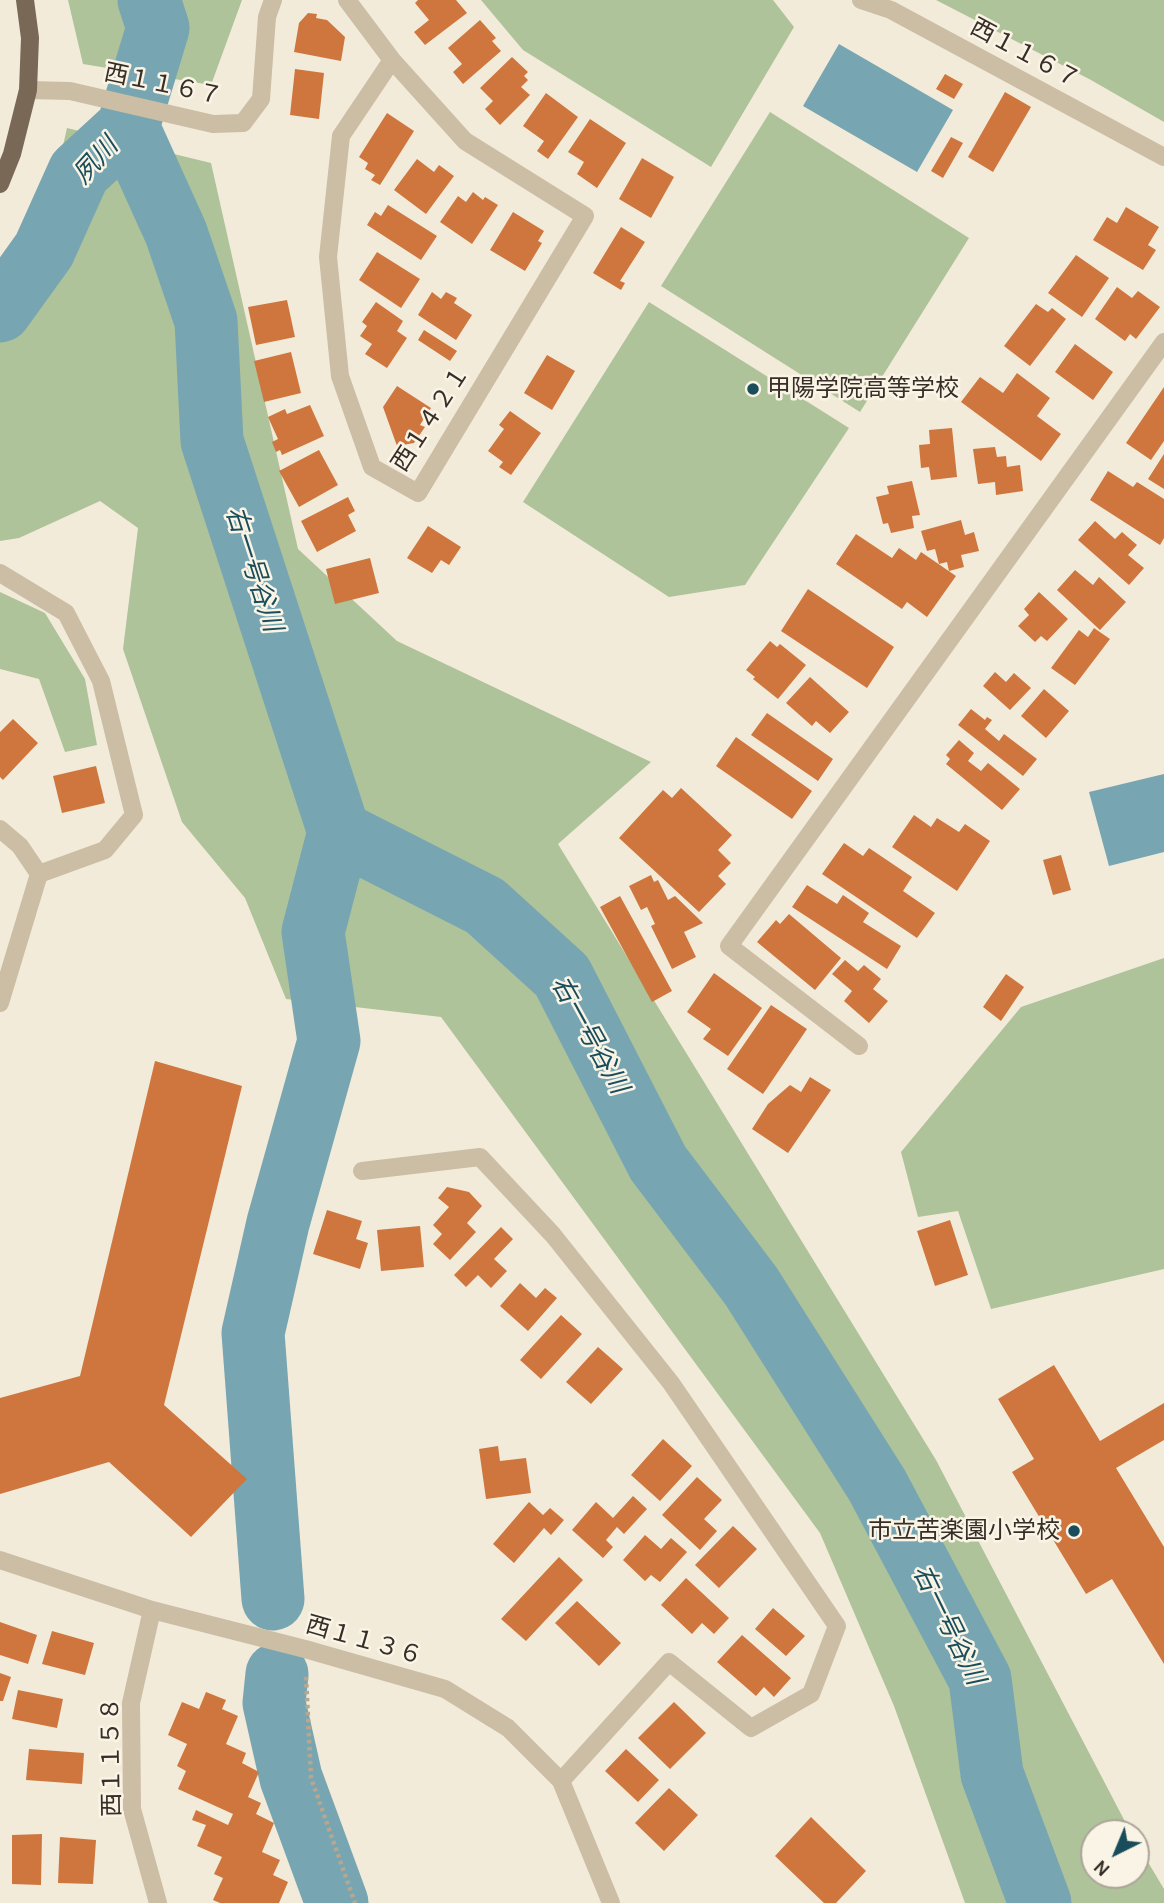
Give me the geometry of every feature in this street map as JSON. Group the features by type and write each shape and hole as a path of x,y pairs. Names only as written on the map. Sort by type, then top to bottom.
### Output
{"main road":[{"path":"0,184 12,154 28,90 30,38 25,0"}],"street":[{"name":"西１１６７","path":"28,90 70,91 213,124 243,123 261,99 267,18 273,0"},
{"name":"西１４２１","path":"347,0 392,60 465,141 585,216 418,493 372,467 340,376 328,257 341,136 392,60"},
{"name":"西１１６７","path":"861,0 891,10 1164,157"},
{"path":"859,1046 729,946 1164,342"},
{"path":"0,573 66,613 101,681 134,815 105,849 39,874"},
{"path":"0,829 20,846 39,874"},
{"path":"0,1003 39,874"},
{"path":"362,1171 480,1157 554,1235 671,1383 837,1626 811,1694 751,1728 669,1662 561,1781"},
{"name":"西１１３６","path":"0,1560 152,1610 305,1648 445,1689 508,1728 561,1781 611,1903"},
{"name":"西１１５８","path":"152,1610 131,1703 132,1809 158,1903"}],"path":[{"path":"305,1648 311,1778 355,1903"}],"green space":[{"path":"68,0 242,0 211,85 83,64"},
{"path":"481,0 773,0 794,27 711,167 523,50"},
{"path":"936,0 1164,0 1164,122 1091,80"},
{"path":"770,112 969,238 860,412 661,286"},
{"path":"67,128 211,163 298,549 397,641 651,762 558,844 936,1460 1124,1819 1080,1819 1080,1889 1150,1889 1150,1866 1164,1889 1164,1903 965,1903 894,1706 820,1533 441,1017 286,999 245,898 182,822 123,649 138,528 100,501 19,538 0,541 0,288 46,220"},
{"path":"649,302 849,428 745,585 669,597 523,502"},
{"path":"0,592 45,613 85,679 97,745 65,752 39,679 0,669"},
{"path":"1164,958 1164,1269 991,1309 958,1211 918,1217 901,1152 1021,1007"}],"water":[{"path":"839,44 953,110 917,172 803,106"},
{"path":"1164,774 1164,852 1109,866 1089,792"}],"building":[{"path":"418,0 456,0 467,13 425,45 414,32 429,20 415,3"},
{"path":"308,13 317,14 316,18 327,20 345,37 341,61 294,52 299,23"},
{"path":"480,20 496,38 492,41 501,51 463,84 453,72 462,64 448,48"},
{"path":"512,57 528,72 524,76 528,80 521,87 530,95 500,125 485,109 493,101 480,88"},
{"path":"295,69 324,73 319,119 290,115"},
{"path":"945,74 963,84 954,99 936,89"},
{"path":"1005,92 1031,107 993,172 968,157"},
{"path":"546,93 578,117 548,159 537,151 544,141 523,126"},
{"path":"387,113 414,131 380,185 371,180 375,175 365,169 368,163 359,157"},
{"path":"590,119 626,143 597,188 577,174 584,162 568,152"},
{"path":"951,137 963,143 943,178 931,171"},
{"path":"642,158 674,177 651,218 619,199"},
{"path":"417,159 434,172 439,165 454,176 426,214 394,190"},
{"path":"473,192 483,200 485,197 498,205 472,244 440,222 458,196 466,202"},
{"path":"388,205 437,236 421,260 367,225 375,212 381,216"},
{"path":"1126,207 1159,227 1148,245 1156,250 1143,270 1093,240 1107,217 1117,223"},
{"path":"513,212 544,231 538,241 542,243 525,271 490,250"},
{"path":"621,227 645,242 620,281 625,283 621,290 593,273"},
{"path":"377,252 420,279 401,308 359,280"},
{"path":"1076,255 1109,278 1082,317 1048,293"},
{"path":"1117,287 1132,298 1138,291 1160,307 1136,339 1130,334 1125,341 1095,319"},
{"path":"432,292 441,299 446,292 457,298 454,303 472,315 456,340 418,315"},
{"path":"287,300 295,337 256,345 248,307"},
{"path":"376,302 403,321 397,331 407,338 387,368 365,354 372,344 360,336 367,326 362,322"},
{"path":"1036,304 1048,312 1052,308 1066,319 1030,366 1004,346"},
{"path":"424,330 457,351 450,361 418,340"},
{"path":"1075,344 1113,372 1093,400 1055,372"},
{"path":"291,352 301,393 264,402 254,361"},
{"path":"547,355 575,371 552,410 524,393"},
{"path":"1017,373 1050,398 1037,416 1061,434 1041,461 961,402 980,377 1003,393"},
{"path":"397,386 431,408 420,425 425,427 414,443 397,446 383,407"},
{"path":"1164,387 1164,441 1151,460 1126,443"},
{"path":"310,405 324,436 282,455 280,450 276,452 272,442 278,439 268,417 285,409 287,414"},
{"path":"510,411 541,433 511,475 499,467 503,462 488,451 504,429 499,425"},
{"path":"952,428 957,477 931,480 929,467 921,468 919,445 930,444 929,430"},
{"path":"995,447 997,457 1006,456 1007,467 1020,465 1023,491 996,495 995,482 978,484 973,449"},
{"path":"319,450 338,485 299,507 279,471"},
{"path":"1164,454 1164,489 1148,479"},
{"path":"1108,471 1133,487 1137,482 1164,499 1164,538 1160,545 1090,500"},
{"path":"912,481 920,515 912,516 914,528 891,533 888,523 883,524 876,497 889,494 887,486"},
{"path":"348,497 355,511 348,515 356,531 317,552 301,521"},
{"path":"961,520 965,535 974,532 979,551 961,555 964,567 949,571 947,562 939,564 935,549 927,551 921,531"},
{"path":"1095,521 1115,539 1122,532 1137,545 1128,555 1144,568 1129,585 1078,540"},
{"path":"428,526 461,547 449,565 441,560 432,573 407,558"},
{"path":"856,534 892,558 899,548 916,560 921,552 956,576 927,617 907,602 902,609 836,564"},
{"path":"370,558 379,593 335,604 326,569"},
{"path":"1075,570 1093,585 1099,577 1126,602 1100,630 1057,590"},
{"path":"808,589 894,647 867,688 781,631"},
{"path":"1039,592 1068,619 1047,641 1041,636 1035,642 1018,626 1029,615 1024,609"},
{"path":"1094,628 1110,639 1075,685 1051,668 1079,630 1088,637"},
{"path":"770,641 777,647 780,644 806,665 778,699 746,670"},
{"path":"995,672 1006,682 1014,673 1031,688 1010,710 983,686"},
{"path":"810,677 849,712 830,733 816,721 812,726 786,703"},
{"path":"1044,689 1069,711 1046,738 1021,716"},
{"path":"971,709 985,720 987,717 992,720 985,729 999,741 1004,734 1037,759 1023,776 958,725"},
{"path":"767,713 833,759 818,781 751,735"},
{"path":"13,719 38,743 3,780 0,777 0,732"},
{"path":"736,737 812,791 792,819 716,766"},
{"path":"959,740 974,753 968,761 981,771 988,763 1020,789 1002,810 946,764 950,759 946,755"},
{"path":"96,766 105,803 62,813 53,776"},
{"path":"681,788 732,835 718,850 731,863 718,876 726,884 699,912 619,838 663,790 672,798"},
{"path":"914,815 931,827 937,818 959,832 965,824 990,841 957,891 892,847"},
{"path":"844,843 863,856 869,848 912,877 903,891 935,913 917,938 822,874"},
{"path":"1061,855 1071,890 1053,895 1043,860"},
{"path":"651,875 654,882 658,880 668,900 675,896 703,923 684,932 696,957 672,969 651,926 655,924 647,907 641,910 629,886"},
{"path":"807,885 837,904 843,895 869,913 863,922 901,946 887,969 792,907"},
{"path":"620,896 672,991 652,1002 600,907"},
{"path":"789,914 841,958 815,990 757,942 776,920 780,924"},
{"path":"845,960 858,971 864,965 881,979 873,989 888,1001 869,1023 844,1001 852,991 832,974"},
{"path":"714,973 762,1008 728,1056 703,1039 711,1029 687,1012"},
{"path":"1006,974 1024,987 1001,1021 983,1007"},
{"path":"771,1005 807,1029 763,1094 727,1069"},
{"path":"155,1061 242,1086 164,1405 247,1479 191,1537 109,1462 0,1494 0,1398 80,1376"},
{"path":"810,1077 831,1090 788,1153 752,1129 768,1104 790,1085 801,1092"},
{"path":"447,1187 469,1192 482,1206 467,1223 476,1232 450,1260 433,1244 442,1234 433,1225 449,1207 438,1198"},
{"path":"327,1210 362,1221 356,1239 368,1243 360,1269 313,1254"},
{"path":"950,1220 968,1275 935,1286 917,1231"},
{"path":"420,1226 424,1267 381,1271 377,1230"},
{"path":"501,1227 513,1239 494,1259 507,1271 491,1288 478,1275 466,1287 454,1275"},
{"path":"520,1283 536,1298 545,1288 557,1298 528,1331 500,1306"},
{"path":"561,1315 582,1334 541,1379 520,1360"},
{"path":"598,1347 623,1369 591,1404 566,1382"},
{"path":"1054,1365 1100,1441 1164,1403 1164,1440 1116,1468 1164,1547 1164,1664 1112,1579 1086,1594 1012,1472 1034,1459 998,1399"},
{"path":"663,1439 692,1466 660,1501 631,1475"},
{"path":"498,1446 500,1461 526,1458 531,1493 486,1499 479,1449"},
{"path":"697,1477 722,1500 704,1519 717,1531 700,1550 662,1515"},
{"path":"633,1496 647,1509 624,1534 617,1527 606,1540 613,1547 603,1558 572,1530 596,1502 613,1518"},
{"path":"529,1502 543,1515 550,1508 564,1520 551,1535 544,1528 514,1563 493,1544"},
{"path":"733,1526 757,1549 719,1588 695,1565"},
{"path":"645,1535 661,1549 671,1538 687,1552 660,1582 651,1575 645,1581 623,1560"},
{"path":"559,1557 583,1580 526,1641 501,1619"},
{"path":"686,1578 729,1618 714,1634 702,1623 692,1634 661,1605"},
{"path":"577,1601 621,1643 599,1666 555,1623"},
{"path":"773,1608 805,1636 786,1656 755,1629"},
{"path":"0,1622 37,1635 28,1664 0,1655"},
{"path":"52,1631 94,1643 85,1675 42,1664"},
{"path":"742,1635 791,1678 774,1697 764,1687 756,1696 717,1662"},
{"path":"0,1673 11,1677 3,1701 0,1701"},
{"path":"18,1690 63,1699 57,1728 12,1719"},
{"path":"206,1692 226,1700 222,1709 238,1716 226,1744 246,1753 242,1763 259,1772 248,1797 261,1803 256,1814 274,1823 262,1852 280,1860 273,1875 288,1882 279,1903 220,1903 213,1900 223,1878 214,1874 222,1857 197,1846 206,1825 192,1820 196,1810 228,1825 233,1814 178,1789 186,1771 177,1766 187,1744 168,1735 182,1702 199,1709"},
{"path":"674,1702 706,1733 670,1769 638,1738"},
{"path":"29,1749 84,1753 82,1784 26,1780"},
{"path":"626,1749 659,1780 638,1802 605,1771"},
{"path":"669,1788 698,1815 664,1851 635,1823"},
{"path":"811,1817 866,1871 836,1903 824,1903 775,1856"},
{"path":"42,1834 41,1885 12,1884 12,1835"},
{"path":"60,1837 96,1840 93,1884 58,1883"}],"waterway":[{"name":"夙川","path":"0,311 44,250 79,172 128,127 158,28 149,0"},
{"name":"右一号谷川","path":"128,127 176,233 206,321 212,441 339,832 485,906 562,976 658,1163 751,1286 877,1485 980,1679 992,1774 1040,1903"},
{"path":"273,1599 253,1333 278,1223 329,1041 313,932 339,832"},
{"path":"277,1674 274,1703 291,1778 337,1903"}],"place":[{"name":"甲陽学院高等学校","path":"753,389"},
{"name":"市立苦楽園小学校","path":"1074,1531"}]}
